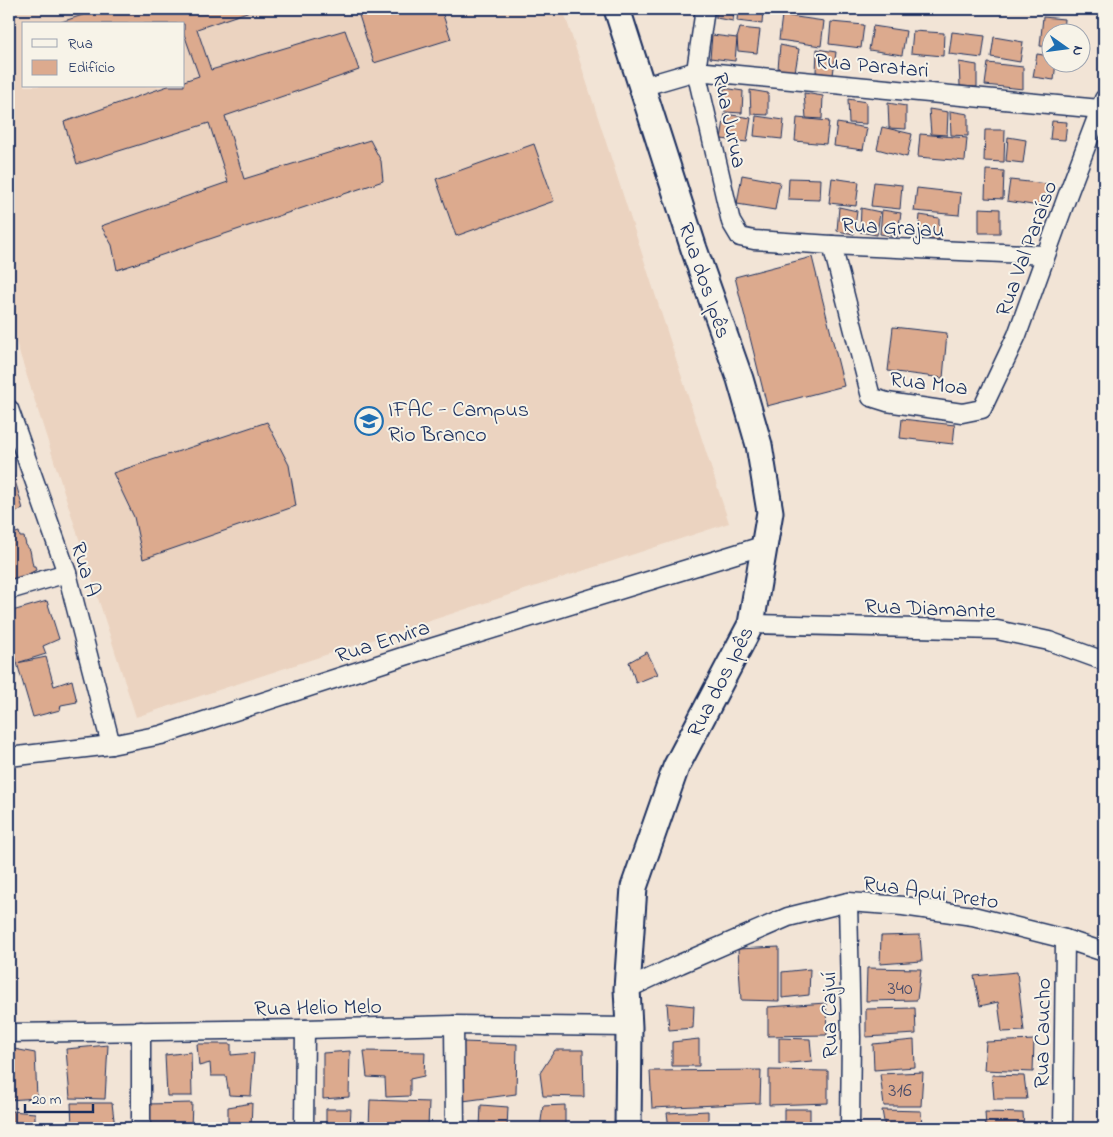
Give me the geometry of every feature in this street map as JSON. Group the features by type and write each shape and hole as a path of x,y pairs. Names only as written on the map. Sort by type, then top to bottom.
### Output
{"street":[{"name":"Rua dos Ipês","path":"617,9 694,249 740,379 759,445 770,512 750,624 676,767 634,887 627,989 629,1027 628,1128"},
{"name":"Rua Jurua","path":"705,9 696,71 731,222 740,237"},
{"name":"Rua Paratari","path":"641,86 696,71 1102,104"},
{"name":"Rua Val Paraíso","path":"982,410 1017,335 1102,104"},
{"name":"Rua Grajau","path":"740,237 754,240 832,245 1045,255"},
{"name":"Rua Moa","path":"832,245 871,397 887,402 962,414 982,410"},
{"name":"Rua A","path":"9,409 67,573 111,745"},
{"name":"Rua Envira","path":"9,757 111,745 161,735 408,655 765,545"},
{"path":"9,590 67,573"},
{"name":"Rua Diamante","path":"750,624 997,630 1049,642 1104,661"},
{"name":"Rua Apui Preto","path":"627,989 788,917 848,902 903,906 973,916 1065,939 1104,952"},
{"name":"Rua Cajuí","path":"848,902 851,1037 850,1128"},
{"name":"Rua Caucho","path":"1063,1128 1065,939"},
{"path":"454,1025 455,1128"},
{"name":"Rua Helio Melo","path":"9,1033 454,1025 629,1027"},
{"path":"304,1128 305,1029"},
{"path":"141,1031 141,1128"}],"shaded area":[{"name":"IFAC - Campus Rio Branco","path":"9,9 563,9 729,523 136,717 9,320"}],"building":[{"path":"101,9 256,9 197,29 211,70 345,30 359,70 225,116 244,179 370,140 381,161 383,181 117,270 112,245 101,226 228,182 209,123 77,164 64,122 162,88 185,88 185,81 199,76 185,37 185,22 61,22"},
{"path":"357,9 441,9 451,39 374,63"},
{"path":"716,9 734,9 733,21 716,18"},
{"path":"738,9 763,9 762,24 737,21"},
{"path":"1043,9 1065,9 1065,12"},
{"path":"782,15 824,21 821,46 779,40"},
{"path":"1043,17 1064,19 1064,22 1042,22"},
{"path":"831,22 864,25 861,48 829,44"},
{"path":"873,26 906,31 902,55 869,50"},
{"path":"740,28 760,30 757,53 738,51 737,38"},
{"path":"913,31 944,33 943,56 911,53"},
{"path":"952,32 985,36 982,58 949,54"},
{"path":"712,35 737,38 735,61 710,58"},
{"path":"994,37 1023,42 1020,62 991,57"},
{"path":"780,45 799,49 795,72 778,69"},
{"path":"817,49 836,52 833,75 816,72"},
{"path":"1037,54 1040,54 1040,72 1055,72 1054,80 1033,77"},
{"path":"959,62 977,65 977,87 960,86"},
{"path":"988,63 1023,67 1023,89 985,85"},
{"path":"724,88 743,91 742,113 725,112"},
{"path":"750,90 768,93 768,115 751,114"},
{"path":"804,93 823,96 822,119 806,118"},
{"path":"848,99 866,102 866,124 849,123"},
{"path":"888,103 906,106 906,129 889,128"},
{"path":"929,109 948,112 947,135 931,134"},
{"path":"950,111 968,114 968,136 951,135"},
{"path":"725,114 751,118 747,142 721,139"},
{"path":"756,116 784,120 782,139 754,136"},
{"path":"797,118 829,121 826,144 795,141"},
{"path":"1052,121 1067,122 1065,140 1050,139"},
{"path":"837,123 867,128 863,150 834,146"},
{"path":"882,127 912,134 907,157 877,149"},
{"path":"985,130 1005,130 1004,162 984,161"},
{"path":"920,134 967,138 965,161 918,157"},
{"path":"1008,137 1026,140 1023,163 1006,161"},
{"path":"534,144 554,201 456,236 436,179"},
{"path":"986,170 1004,171 1003,199 985,198"},
{"path":"742,175 780,182 775,210 737,204"},
{"path":"789,178 821,179 820,200 788,199"},
{"path":"832,178 859,182 856,206 829,203"},
{"path":"1010,180 1048,184 1045,207 1007,201"},
{"path":"874,182 902,185 900,209 871,206"},
{"path":"917,188 961,193 959,215 914,211"},
{"path":"839,207 857,211 854,234 837,231"},
{"path":"861,208 880,212 877,235 860,232"},
{"path":"979,208 1000,209 1000,233 979,233"},
{"path":"882,210 901,213 897,237 880,234"},
{"path":"920,215 939,218 939,240 918,238"},
{"path":"812,257 844,386 767,406 735,277"},
{"path":"893,327 947,333 943,378 888,371"},
{"path":"902,419 955,425 953,444 900,438"},
{"path":"267,422 289,465 296,506 143,559 134,517 113,473"},
{"path":"12,470 23,509 11,514 15,524 9,526 9,471"},
{"path":"19,532 20,537 24,537 26,545 30,550 33,566 35,566 36,570 9,582 9,535"},
{"path":"47,601 59,639 43,646 46,654 17,663 9,633 9,612"},
{"path":"647,652 658,674 636,683 629,662"},
{"path":"46,657 54,686 72,680 77,702 61,705 60,710 33,717 17,663"},
{"path":"920,935 922,961 880,964 881,936"},
{"path":"779,947 779,1001 741,1000 738,949"},
{"path":"867,968 921,969 917,1000 866,1001"},
{"path":"810,969 809,995 782,998 782,972"},
{"path":"1017,972 1024,1031 1002,1032 998,1002 980,1006 974,976"},
{"path":"667,1003 694,1006 693,1028 669,1030"},
{"path":"826,1003 827,1035 768,1036 768,1007"},
{"path":"915,1008 916,1034 866,1037 866,1009"},
{"path":"779,1038 810,1039 812,1061 779,1064"},
{"path":"699,1039 699,1066 672,1066 672,1042"},
{"path":"914,1040 915,1067 874,1070 873,1044"},
{"path":"1034,1040 1033,1072 984,1070 986,1042"},
{"path":"463,1042 517,1044 516,1094 463,1101"},
{"path":"197,1044 231,1044 231,1055 254,1053 251,1096 229,1095 226,1076 211,1076 210,1063 199,1066"},
{"path":"108,1045 105,1099 70,1098 66,1049"},
{"path":"9,1048 35,1053 37,1098 9,1100"},
{"path":"555,1050 583,1050 584,1097 543,1096 540,1073"},
{"path":"350,1051 349,1097 323,1099 323,1053"},
{"path":"364,1051 425,1052 424,1076 410,1079 410,1096 386,1097 385,1078 367,1077"},
{"path":"191,1052 192,1096 167,1096 165,1055"},
{"path":"761,1070 760,1103 652,1108 650,1071"},
{"path":"769,1070 828,1071 828,1103 769,1105"},
{"path":"923,1072 921,1106 884,1106 880,1074"},
{"path":"992,1075 1024,1076 1027,1099 994,1099"},
{"path":"370,1100 429,1102 428,1128 369,1128"},
{"path":"71,1103 112,1103 115,1128 72,1128"},
{"path":"192,1103 191,1128 148,1128 147,1104"},
{"path":"252,1103 251,1128 228,1128 228,1107"},
{"path":"481,1105 508,1107 507,1128 480,1128"},
{"path":"565,1105 565,1125 585,1128 540,1128 543,1106"},
{"path":"326,1109 351,1109 350,1128 326,1128"},
{"path":"784,1109 810,1109 810,1128 784,1128"},
{"path":"882,1110 921,1111 922,1128 885,1128"},
{"path":"11,1111 35,1113 35,1128 10,1128"},
{"path":"708,1111 708,1128 669,1128 667,1113"},
{"path":"985,1112 1023,1113 1024,1128 986,1128"}],"place":[{"name":"IFAC - Campus Rio Branco","path":"369,421"}]}
